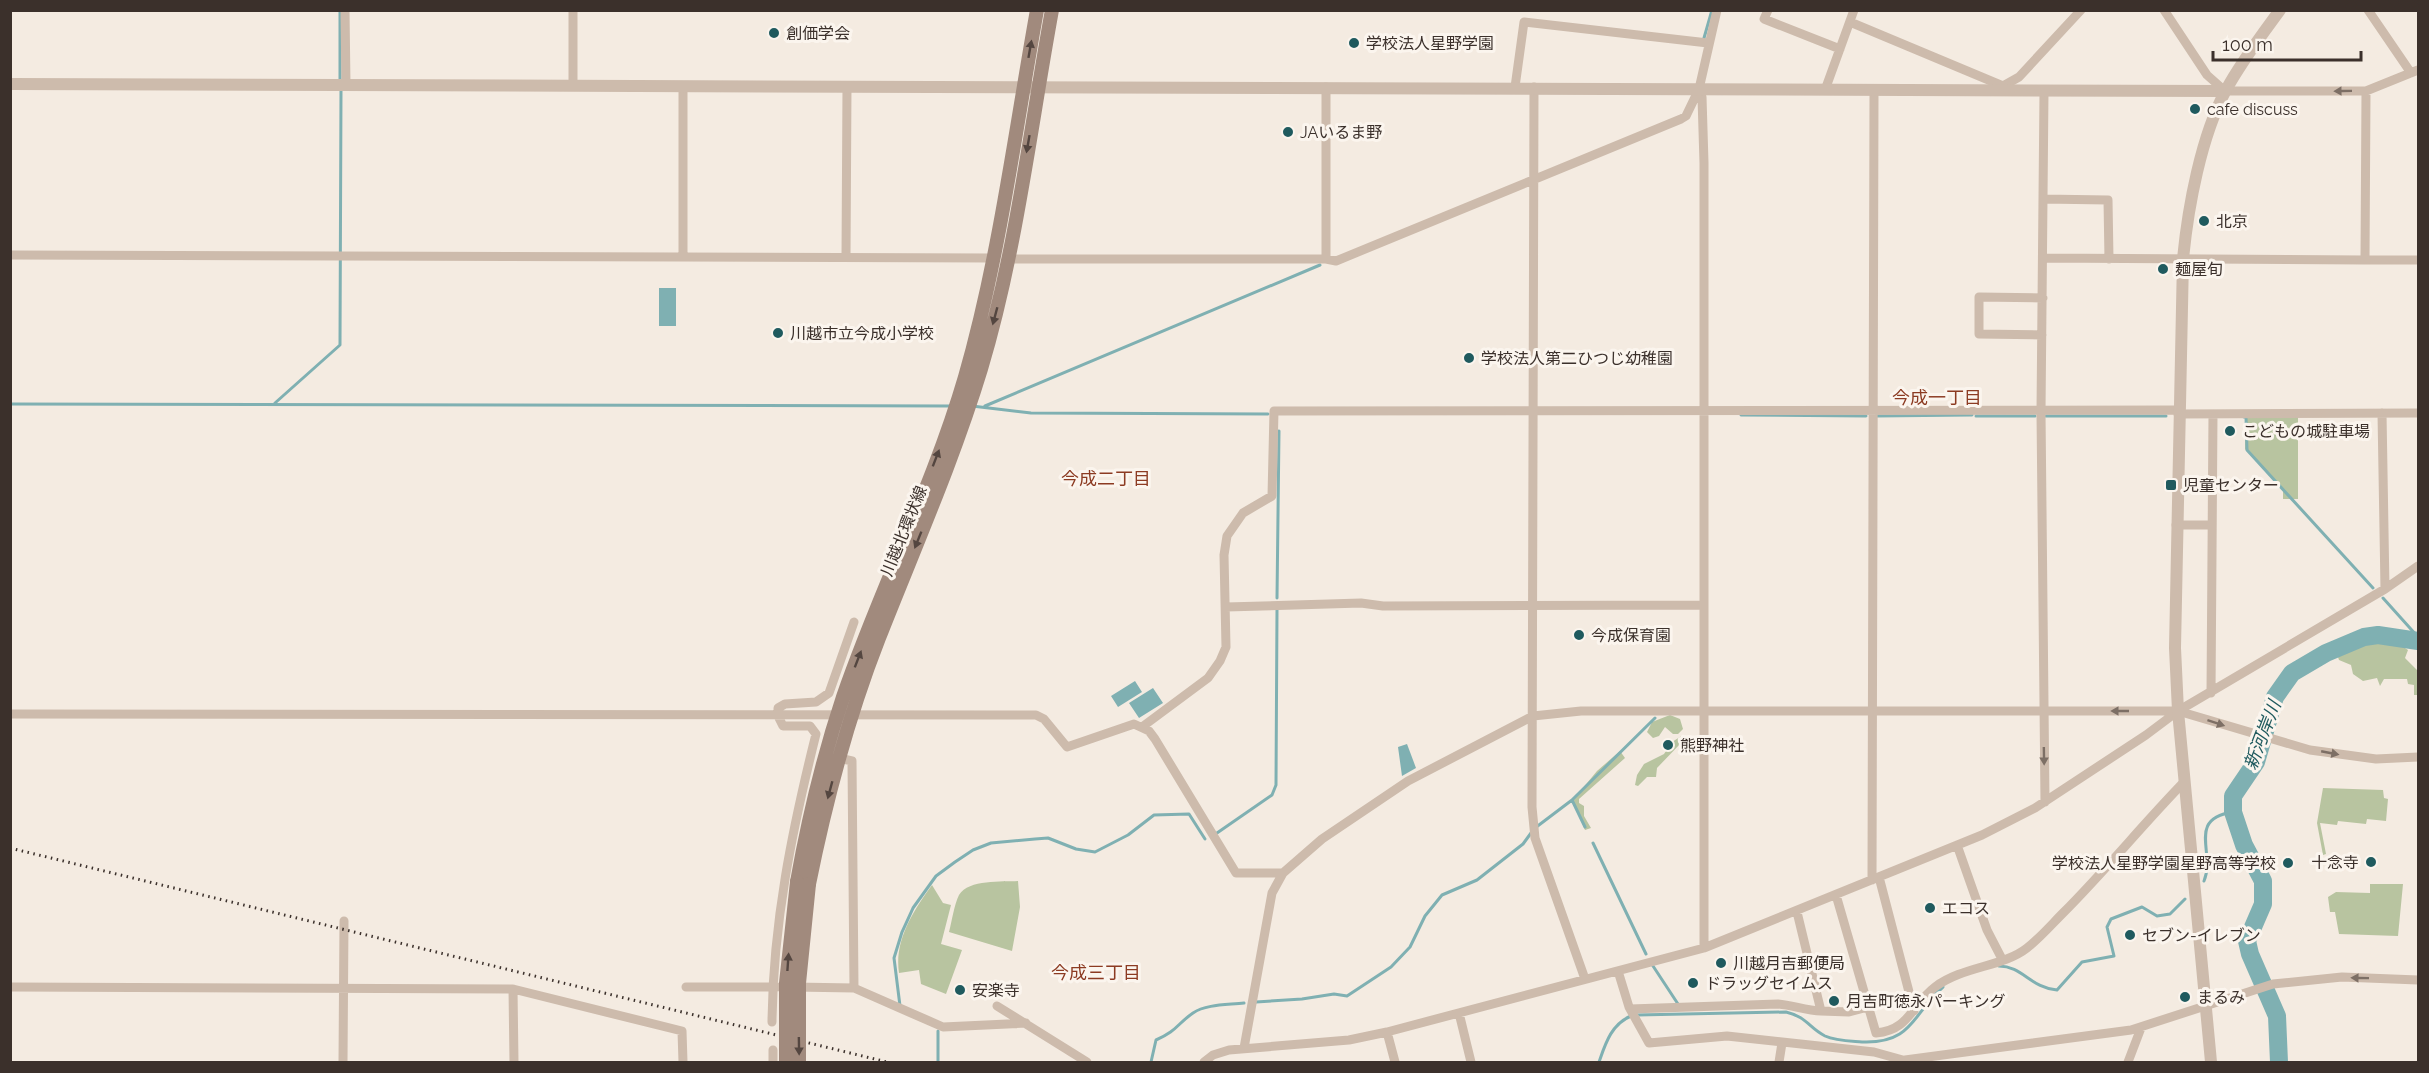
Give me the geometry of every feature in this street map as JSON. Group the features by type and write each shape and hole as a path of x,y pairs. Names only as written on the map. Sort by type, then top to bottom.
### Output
{"main road":[{"name":"川越北環状線","path":"786,1062 786,983 803,883 811,812 949,427 986,295 1037,10"},
{"name":"川越北環状線","path":"799,1062 803,883 839,758 845,714 879,638 951,457 981,369 1008,259 1052,10"}],"street":[{"path":"341,85 345,10"},
{"path":"573,10 573,86"},
{"path":"1008,259 1326,259 1336,261 1534,177 1686,116 1699,89 1708,43 1718,10"},
{"path":"1768,10 1764,19 1840,49"},
{"path":"1825,90 1854,10"},
{"path":"2003,89 2019,77 2081,10"},
{"path":"2164,10 2207,75 2225,91"},
{"path":"2211,1062 2178,711 2175,617 2182,259 2191,199 2215,116 2225,91 2280,10"},
{"path":"10,84 2366,91 2414,72 2368,10"},
{"path":"1515,87 1524,22 1708,43"},
{"path":"1850,22 2003,89"},
{"path":"683,257 684,86"},
{"path":"846,258 847,86"},
{"path":"1326,87 1326,259"},
{"path":"1534,87 1533,821 1535,838 1585,979"},
{"path":"1699,89 1704,124 1704,948"},
{"path":"1874,90 1872,711 1876,879 1914,1011"},
{"path":"2044,91 2041,412 2045,802"},
{"path":"2365,260 2366,91"},
{"path":"2043,199 2108,200 2109,258"},
{"path":"10,255 992,258"},
{"path":"2043,258 2418,260"},
{"path":"2042,335 1979,334 1979,297 2043,298"},
{"path":"1142,727 1201,684 1214,670 1226,647 1224,545 1227,536 1243,513 1272,496 1274,411 2418,413"},
{"path":"2382,413 2385,589"},
{"path":"2211,693 2213,414"},
{"path":"2176,525 2212,525"},
{"path":"1204,1062 1219,1052 1340,1041 1387,1032 1704,948 1797,912 1982,835 2045,802 2178,711 2385,589 2418,566"},
{"path":"1226,607 1361,603 1383,606 1704,605"},
{"path":"772,1022 772,987 783,880 816,734 810,726 783,726 778,716 778,708 785,704 816,702 829,693 855,622"},
{"path":"1244,1048 1272,893 1283,873 1336,828 1408,781 1533,716 1581,711 2178,711 2273,741 2343,756 2376,759 2418,757"},
{"path":"10,714 1036,715 1044,719 1067,747 1124,725 1142,727 1155,739 1236,873 1283,873"},
{"path":"839,758 852,761 854,988"},
{"path":"1876,1033 1894,1030 1933,988 1962,971 2026,949 2185,781"},
{"path":"1957,845 1987,930 2002,959"},
{"path":"1836,896 1876,1033 1874,1052"},
{"path":"1797,912 1821,1011"},
{"path":"343,1062 344,921"},
{"path":"1618,971 1630,1009 1649,1043 1727,1036 1874,1052 1907,1062 2141,1028 2273,984 2342,977 2418,980"},
{"path":"10,987 513,989 682,1031 683,1062"},
{"path":"686,987 854,988 934,1025 1022,1025 1026,1023"},
{"path":"513,989 514,1062"},
{"path":"1630,1009 1778,1004 1808,1011 1849,1012 1868,1007"},
{"path":"997,1006 1087,1062"},
{"path":"1460,1013 1471,1062"},
{"path":"2128,1062 2141,1028"},
{"path":"1387,1032 1395,1062"},
{"path":"1779,1062 1782,1043"},
{"path":"773,1050 773,1062"}],"green space":[{"path":"2245,417 2298,417 2298,499 2283,499 2283,491 2245,449"},
{"path":"2375,639 2402,646 2408,650 2405,658 2418,671 2417,695 2414,695 2414,685 2408,684 2407,679 2384,679 2380,686 2377,678 2363,681 2353,674 2351,665 2339,660 2337,654 2340,649"},
{"path":"1670,715 1680,719 1683,729 1678,734 1673,734 1665,727 1659,736 1653,738 1647,732 1652,722"},
{"path":"1683,735 1688,738 1687,741 1681,743 1657,768 1656,777 1647,777 1638,786 1635,785 1637,775 1644,764 1664,754 1672,742"},
{"path":"1620,751 1625,758 1579,799 1579,803 1584,806 1584,816 1591,828 1585,830 1573,800 1597,771"},
{"path":"2323,788 2383,790 2384,798 2388,799 2386,821 2367,819 2366,824 2338,821 2337,825 2320,823 2326,854 2323,855 2317,823"},
{"path":"1018,881 1020,907 1012,951 949,932 957,899 964,890 986,882"},
{"path":"2370,884 2403,884 2398,936 2339,934 2335,912 2330,912 2328,897 2336,892 2370,893"},
{"path":"932,885 943,903 951,905 941,944 962,950 946,994 921,984 919,970 899,973 898,961 902,937 912,915"}],"water":[{"path":"659,288 676,288 676,326 659,326"},
{"path":"1135,681 1142,692 1118,707 1111,696"},
{"path":"1153,688 1163,703 1139,718 1129,703"},
{"path":"1407,744 1416,768 1402,776 1398,747"}],"waterway":[{"path":"340,10 340,81"},
{"path":"1704,38 1712,10"},
{"path":"275,403 340,345 341,88"},
{"path":"985,406 1320,265"},
{"path":"10,404 951,406"},
{"path":"972,406 1031,413 1268,414"},
{"path":"1741,415 1866,416"},
{"path":"1876,416 1972,415"},
{"path":"1976,416 2035,416"},
{"path":"2046,416 2166,416"},
{"path":"2244,417 2246,417 2247,450 2373,588"},
{"path":"1277,598 1279,431"},
{"path":"2383,598 2418,637"},
{"path":"1217,833 1272,795 1276,785 1277,610"},
{"name":"新河岸川","path":"2279,1062 2277,1016 2250,954 2247,941 2263,904 2263,881 2244,845 2233,812 2233,796 2256,762 2275,697 2292,673 2326,653 2364,637 2378,635 2418,641"},
{"path":"1535,828 1572,800 1655,718"},
{"path":"1572,800 1585,827"},
{"path":"2204,881 2207,870 2206,830 2210,822 2219,816 2233,812"},
{"path":"900,1006 894,958 913,908 936,876 973,850 991,843 1048,838 1076,849 1095,852 1128,835 1154,815 1189,814 1205,839"},
{"path":"1256,1002 1334,994 1347,996 1391,967 1410,947 1425,916 1442,895 1477,880 1523,844 1531,833"},
{"path":"1593,843 1646,954"},
{"path":"1999,966 2014,969 2040,985 2057,990 2082,962 2114,956 2107,927 2111,919 2142,907 2157,916 2170,914 2185,899"},
{"path":"1653,966 1678,1004"},
{"path":"1637,1015 1786,1012 1799,1017 1829,1038 1862,1042 1879,1041 1902,1033 1943,987"},
{"path":"1151,1062 1156,1040 1173,1030 1193,1013 1211,1006 1244,1003"},
{"path":"1599,1062 1606,1042 1618,1024 1631,1016"},
{"path":"938,1031 938,1062"}],"railway":[{"path":"10,848 887,1062"}],"place":[{"name":"創価学会","path":"774,33"},
{"name":"学校法人星野学園","path":"1354,43"},
{"name":"cafe discuss","path":"2195,109"},
{"name":"JAいるま野","path":"1288,132"},
{"name":"北京","path":"2204,221"},
{"name":"麺屋旬","path":"2163,269"},
{"name":"川越市立今成小学校","path":"778,333"},
{"name":"学校法人第二ひつじ幼稚園","path":"1469,358"},
{"name":"こどもの城駐車場","path":"2230,431"},
{"name":"児童センター","path":"2171,485"},
{"name":"今成保育園","path":"1579,635"},
{"name":"熊野神社","path":"1668,745"},
{"name":"十念寺","path":"2371,862"},
{"name":"学校法人星野学園星野高等学校","path":"2288,863"},
{"name":"エコス","path":"1930,908"},
{"name":"セブン-イレブン","path":"2130,935"},
{"name":"川越月吉郵便局","path":"1721,963"},
{"name":"ドラッグセイムス","path":"1693,983"},
{"name":"安楽寺","path":"960,990"},
{"name":"まるみ","path":"2185,997"},
{"name":"月吉町徳永パーキング","path":"1834,1001"}],"district":[{"name":"今成一丁目","path":"1937,397"},
{"name":"今成二丁目","path":"1106,478"},
{"name":"今成三丁目","path":"1096,972"}]}
